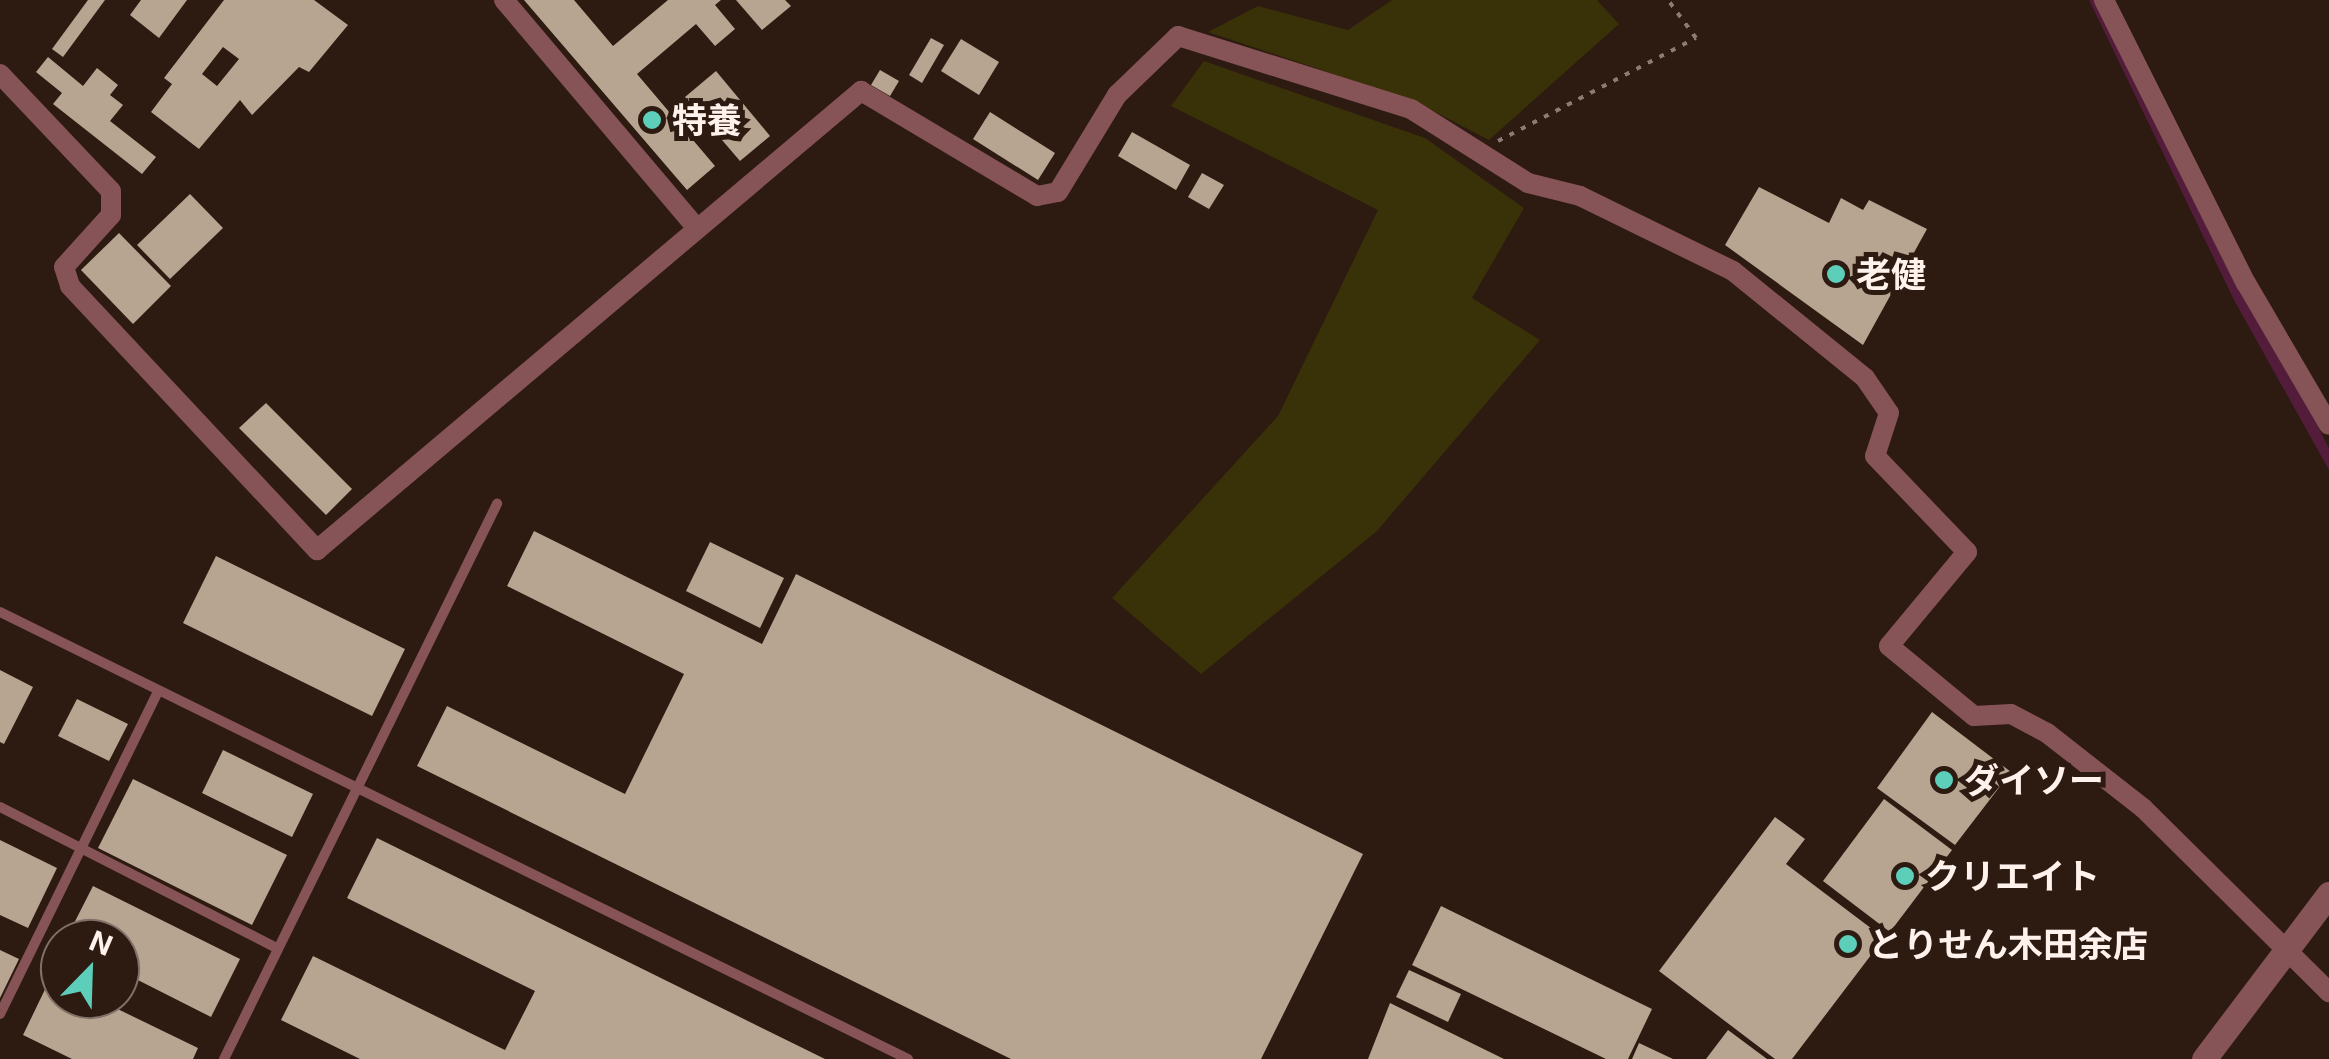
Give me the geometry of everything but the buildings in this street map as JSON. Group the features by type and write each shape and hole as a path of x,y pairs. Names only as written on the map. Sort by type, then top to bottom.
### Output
{"street":[{"path":"504,0 694,226"},
{"path":"2104,0 2246,283 2329,425"},
{"path":"0,74 111,191 111,215 64,267 70,286 317,550 694,226 861,90 1048,196 1117,95 1190,35 1412,109 1485,148 1528,182 1580,196 1733,271 1865,378 1890,413 1875,456 1967,552 1890,646 1974,716 2011,714 2048,732 2143,808 2282,956 2329,992"},
{"path":"2204,1059 2329,894"}],"lane":[{"path":"224,1059 497,504"},
{"path":"0,612 908,1059"},
{"path":"0,1014 158,691"},
{"path":"0,807 277,948"}],"path":[{"path":"1485,148 1696,38 1668,0"}],"shaded area":[{"path":"1392,0 1597,0 1619,24 1489,140 1414,101 1208,32 1258,6 1348,30"},
{"path":"2089,0 2100,0 2329,448 2329,470 2234,300"},
{"path":"1204,61 1425,138 1524,208 1472,298 1540,340 1377,531 1201,674 1112,598 1278,416 1378,210 1171,106"}],"place":[{"name":"特養","path":"652,120"},
{"name":"老健","path":"1836,274"},
{"name":"ダイソー","path":"1944,780"},
{"name":"クリエイト","path":"1905,876"},
{"name":"とりせん木田余店","path":"1848,944"}]}
